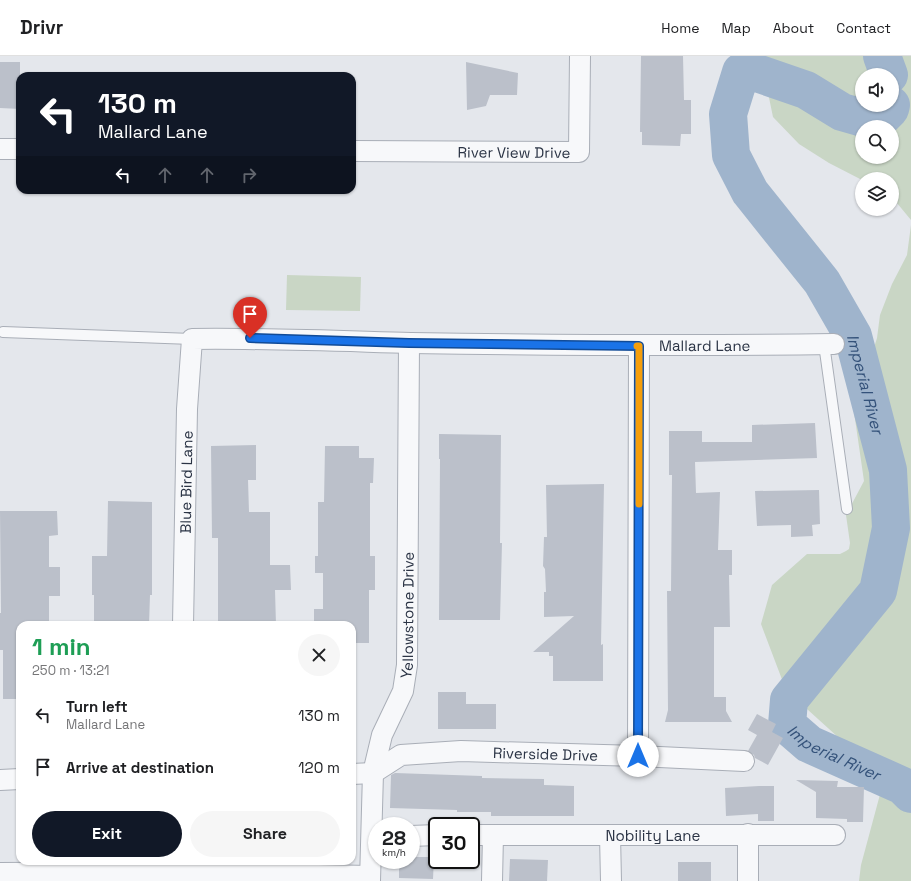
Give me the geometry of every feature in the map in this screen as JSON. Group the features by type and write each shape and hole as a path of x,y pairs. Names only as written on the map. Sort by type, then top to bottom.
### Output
{"street":[{"name":"River View Drive","path":"356,151 579,152 580,56"},
{"path":"0,149 16,149"},
{"name":"Mallard Lane","path":"192,338 639,346 829,344"},
{"name":"Blue Bird Lane","path":"183,621 187,410 192,338"},
{"name":"Yellowstone Drive","path":"374,817 373,773 382,735 403,691 407,665 409,343"},
{"path":"638,756 639,346"},
{"name":"Riverside Drive","path":"373,773 401,755 461,751 638,756 744,761"},
{"path":"356,774 373,773"},
{"path":"0,780 16,779"},
{"path":"748,834 748,881"},
{"name":"Nobility Lane","path":"480,835 835,835"},
{"path":"492,881 493,835"},
{"path":"610,835 610,881"},
{"name":"Yellowstone Drive","path":"370,879 371,869"},
{"path":"0,873 46,876 370,879"}],"lane":[{"path":"3,332 192,338"},
{"path":"829,344 847,509"}],"green space":[{"path":"766,56 911,56 911,220 899,205 899,172 855,172 855,176 829,163 799,144 773,117 766,83"},
{"path":"911,225 911,881 859,881 861,865 882,787 879,781 850,748 786,690 761,624 772,585 807,554 840,554 849,549 850,543 846,515 864,481 854,412 877,338 880,315 892,284 907,255"},
{"path":"287,275 361,277 360,311 286,310"}],"building":[{"path":"641,56 683,56 684,100 691,100 691,134 681,134 680,146 642,145 642,132 640,132"},
{"path":"0,62 20,62 20,72 16,72 16,109 0,108"},
{"path":"466,62 518,73 517,95 490,95 486,106 467,110"},
{"path":"815,423 817,458 695,462 696,493 720,492 718,550 732,550 732,575 729,575 730,627 714,627 714,697 726,697 726,711 732,722 665,722 668,710 667,591 671,591 672,475 669,475 669,431 702,431 702,442 752,442 752,425"},
{"path":"439,434 501,435 500,543 502,543 500,620 439,620"},
{"path":"256,445 256,480 248,480 249,512 270,512 270,565 290,565 291,590 275,590 276,621 218,621 218,538 212,538 211,446"},
{"path":"325,446 359,446 359,458 374,458 373,483 370,483 370,556 375,556 375,590 369,590 369,643 356,643 356,621 314,621 314,609 323,609 323,573 315,573 315,556 318,556 318,502 324,502"},
{"path":"604,484 601,645 603,644 603,681 553,681 553,656 549,656 549,652 533,652 574,616 544,617 544,592 546,592 545,569 543,566 544,537 547,537 546,485"},
{"path":"819,490 820,524 812,525 813,536 791,537 791,525 757,526 755,491"},
{"path":"108,501 152,502 152,595 150,595 149,621 94,621 92,556 107,556"},
{"path":"0,511 57,511 58,535 49,536 49,567 60,567 60,596 49,596 49,621 16,621 16,699 3,699 3,650 0,650"},
{"path":"438,692 466,692 466,704 496,704 496,729 438,729"},
{"path":"757,714 776,724 772,732 783,738 768,765 755,758 754,755 748,751 757,735 748,730"},
{"path":"395,773 482,776 482,778 544,779 544,785 574,786 574,816 491,816 491,812 457,812 457,810 390,808 391,775"},
{"path":"796,780 838,781 837,787 864,787 863,822 847,822 847,819 816,818 816,792"},
{"path":"774,786 774,821 758,821 758,814 726,816 725,788"},
{"path":"420,857 428,857 428,869 433,869 433,879 399,878 399,869 420,869"},
{"path":"510,859 548,860 547,881 509,881"},
{"path":"678,862 711,862 711,881 678,881"}],"waterway":[{"name":"Imperial River","path":"882,56 886,68"},
{"name":"Imperial River","path":"887,112 882,117 863,118 842,112 806,90 748,70 741,72 728,114 731,155 750,192 822,282 853,336 888,470 891,528 878,591 789,700 787,725 809,744 903,786 911,794"}],"slow traffic":[{"path":"637,346 639,346 639,504"}],"route":[{"path":"250,338 409,343 639,346 638,756"}]}
